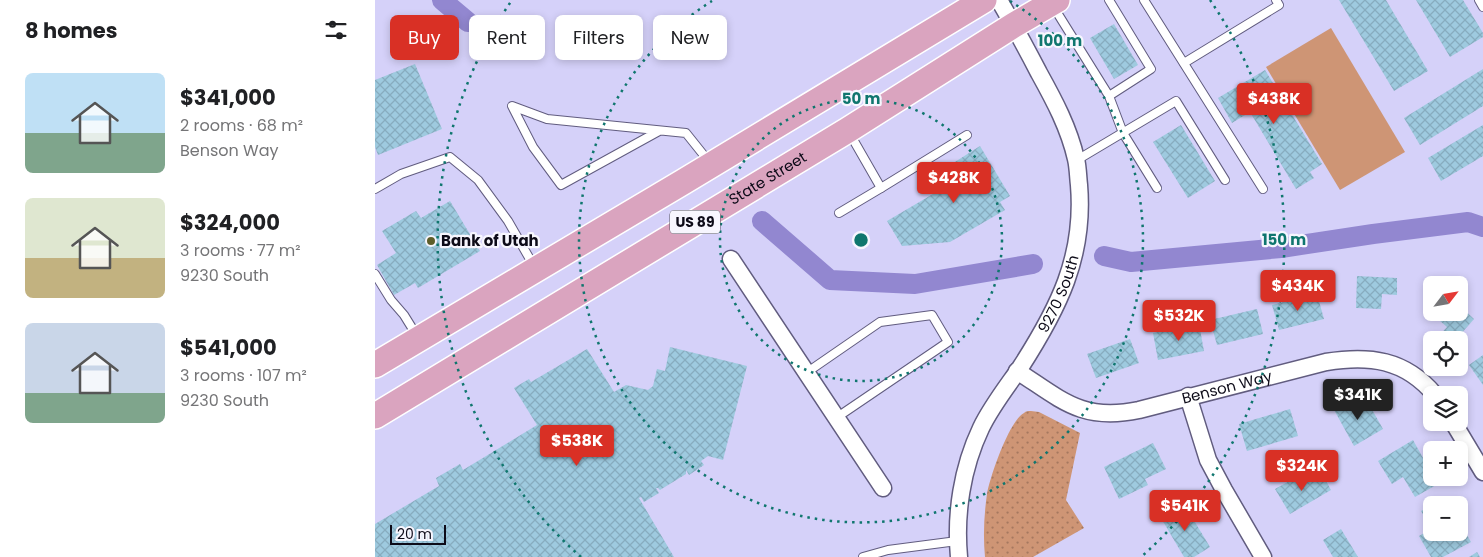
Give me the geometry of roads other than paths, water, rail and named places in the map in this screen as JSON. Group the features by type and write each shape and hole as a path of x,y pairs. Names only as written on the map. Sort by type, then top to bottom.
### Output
{"main road":[{"name":"US 89","path":"375,365 984,0"},
{"name":"State Street","path":"375,416 848,130 1014,25 1054,2"}],"street":[{"name":"9270 South","path":"958,549 959,503 967,465 981,428 1041,336 1060,299 1073,260 1079,229 1080,198 1077,160 1059,109 999,0"},
{"path":"731,259 883,488"},
{"name":"Benson Way","path":"1017,371 1065,402 1083,411 1102,414 1121,414 1326,362 1350,358 1375,359 1399,367 1418,378 1426,386"},
{"path":"1188,396 1208,460 1223,490 1263,557"},
{"path":"1458,431 1483,472"}],"lane":[{"path":"1109,0 1151,69 1109,96"},
{"path":"1144,0 1263,190"},
{"path":"1183,63 1279,5 1277,0"},
{"path":"1479,0 1483,7"},
{"path":"1054,2 1109,96 1123,133 1157,188"},
{"path":"1077,160 1176,101 1225,180"},
{"path":"659,131 561,185 533,147 512,106 547,119 686,133 711,164"},
{"path":"848,130 881,188"},
{"path":"839,213 967,135"},
{"path":"375,189 401,174 451,158 478,180 509,221 536,270"},
{"path":"375,274 391,300 419,338"},
{"path":"806,373 880,322 932,315 948,342 836,418"},
{"path":"863,557 888,550 958,549"}],"waterway":[{"path":"442,0 468,22"},
{"path":"762,221 830,280 915,284 1033,264"},
{"path":"1104,256 1131,262 1281,248 1468,222 1483,227"}],"place":[{"name":"Bank of Utah","path":"431,241"}]}
